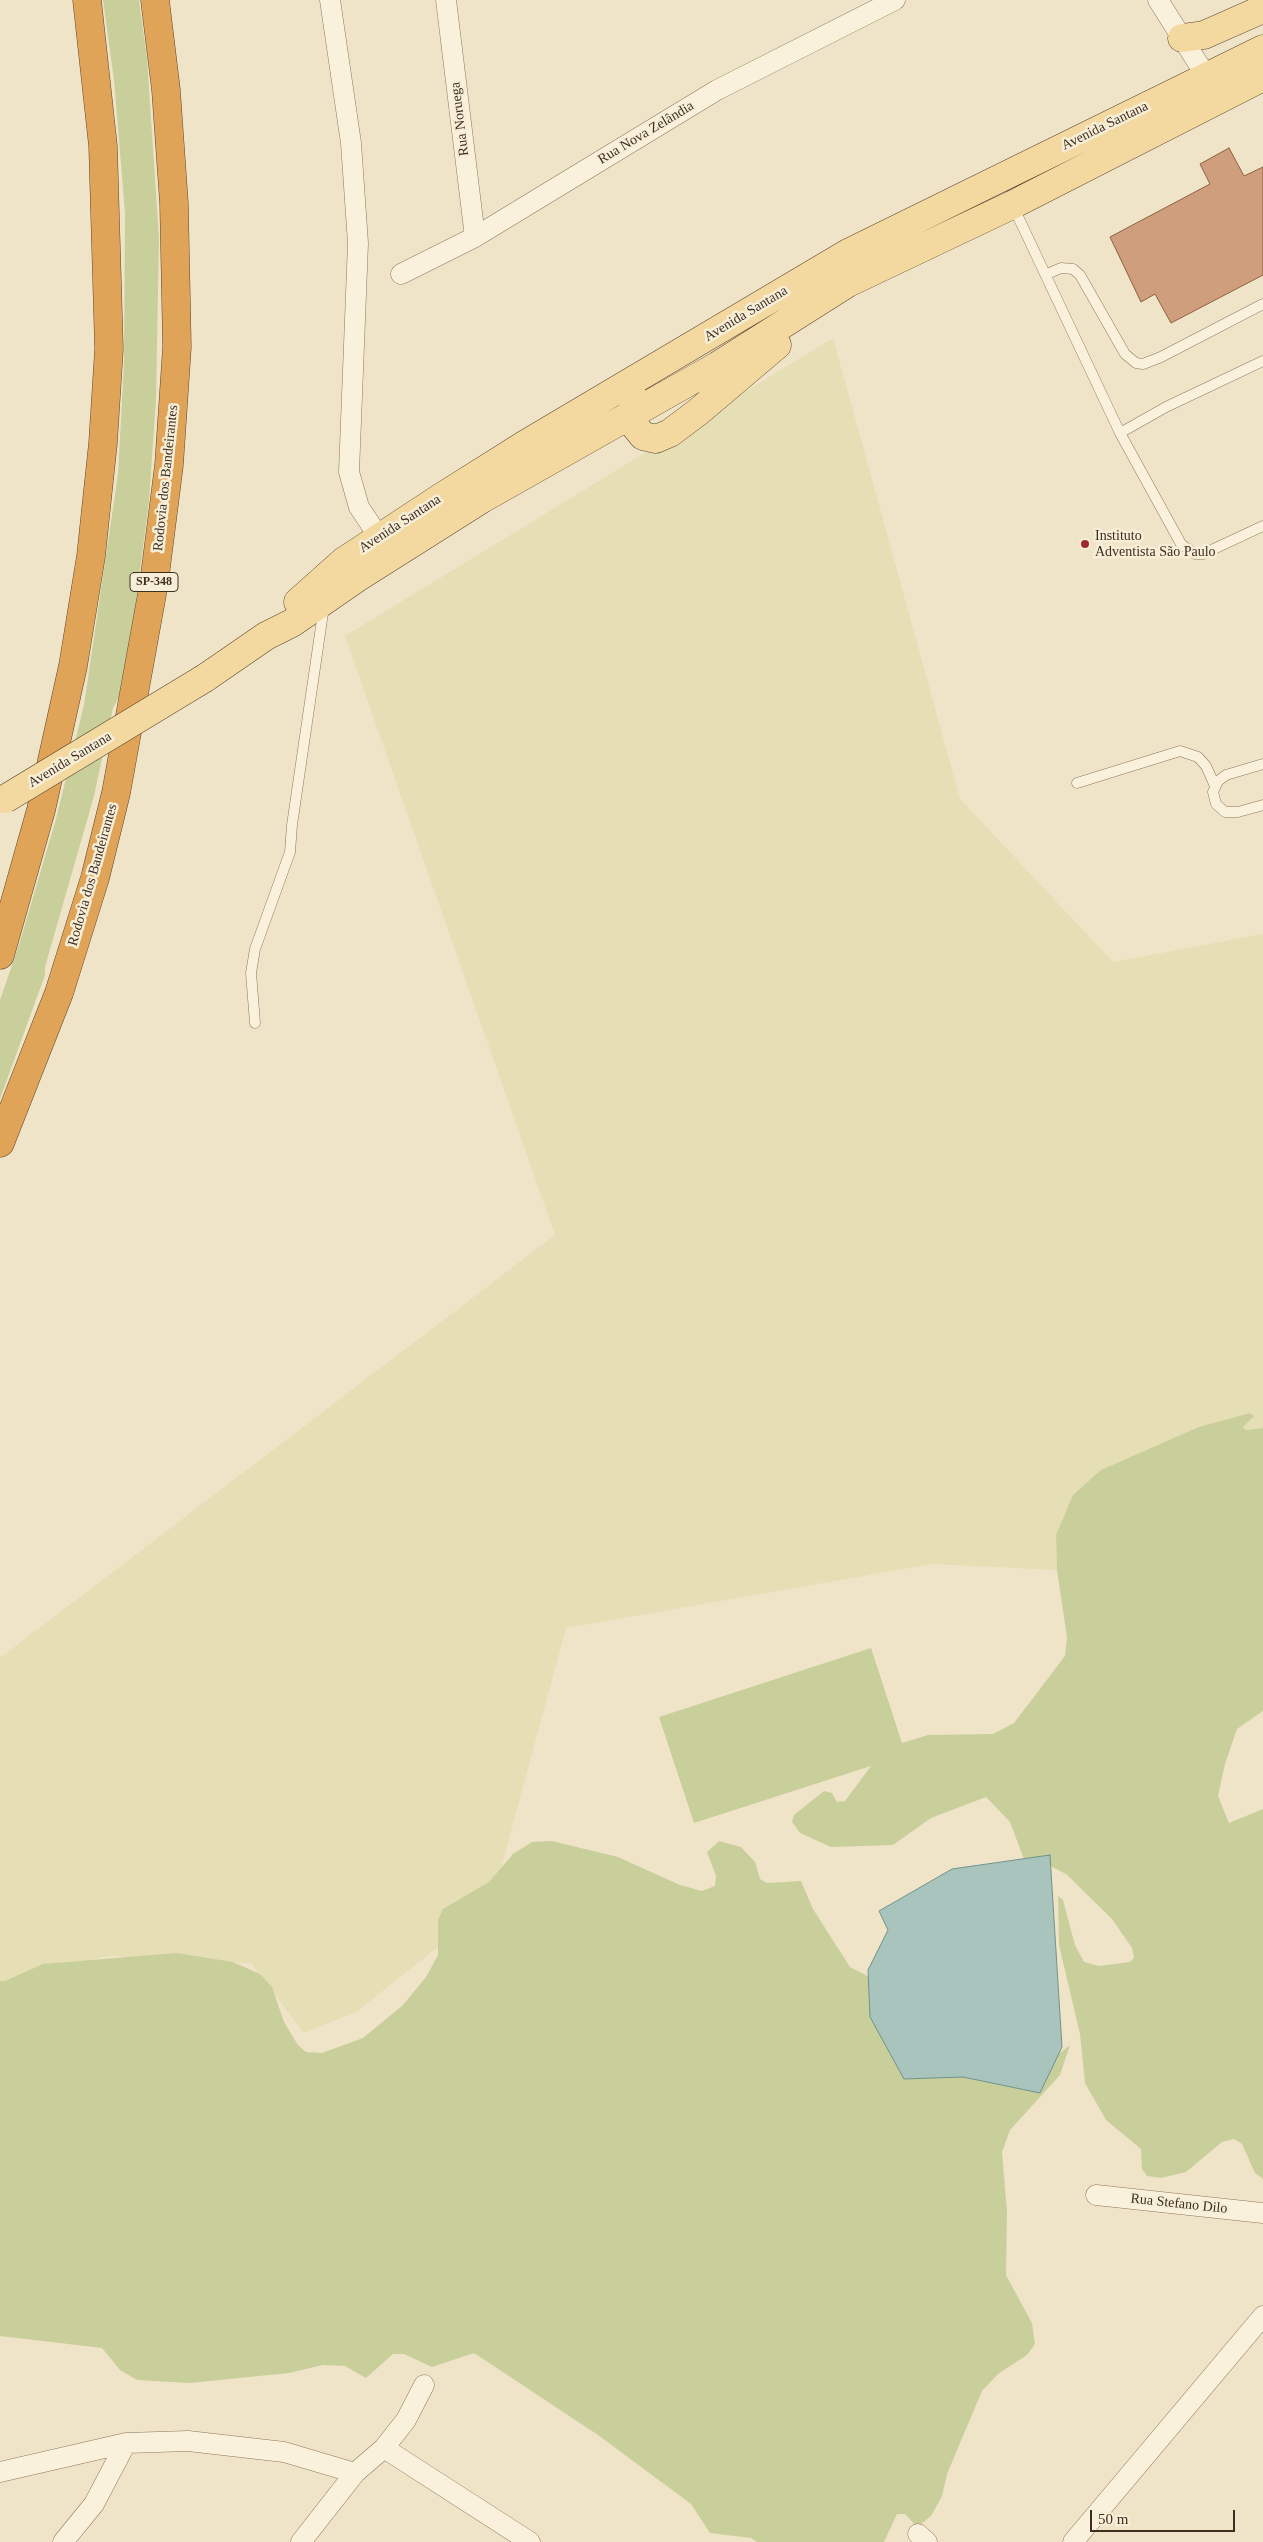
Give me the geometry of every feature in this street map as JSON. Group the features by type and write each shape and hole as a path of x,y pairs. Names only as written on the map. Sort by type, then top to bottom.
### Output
{"highway":[{"path":"0,955 41,810 73,666 91,556 104,443 109,349 104,165 87,0"},
{"name":"Rodovia dos Bandeirantes","path":"0,1143 59,994 95,878 116,793 155,573 169,465 177,347 174,204 166,90 155,0"}],"main road":[{"path":"1178,31 1204,35 1263,9"},
{"name":"Avenida Santana","path":"266,636 304,596 344,561 379,537 524,445 848,253 1263,49"},
{"name":"Avenida Santana","path":"2,801 205,678 266,636 292,623 365,573 482,499 632,415 634,425 643,436 656,439 670,433 760,359 831,294 848,283 1012,205 1263,77"},
{"path":"632,415 632,399 642,376"}],"street":[{"path":"330,0 351,143 358,243 349,472 359,507 379,537"},
{"name":"Rua Noruega","path":"446,0 475,237"},
{"name":"Rua Nova Zelândia","path":"401,274 475,237 717,90 896,0"},
{"path":"1158,0 1206,76"},
{"name":"Rua Stefano Dilo","path":"1096,2195 1263,2213"},
{"path":"1073,2542 1263,2316"},
{"path":"301,2542 355,2473 384,2448 406,2420 424,2385"},
{"path":"0,2472 126,2443 188,2441 284,2452 355,2473"},
{"path":"63,2542 94,2504 126,2443"},
{"path":"384,2448 530,2542"}],"lane":[{"path":"1012,205 1047,274 1120,432 1180,544 1195,554 1202,554 1263,526"},
{"path":"1047,274 1061,268 1073,268 1080,275 1126,354 1136,363 1143,364 1161,358 1263,304"},
{"path":"1120,432 1166,407 1263,361"},
{"path":"255,1023 251,972 255,949 290,852 292,825 324,602"},
{"path":"1077,783 1180,751 1198,757 1206,766 1214,786 1213,792 1216,804 1226,812 1238,812 1263,805"},
{"path":"1214,786 1226,775 1263,764"}],"shaded area":[{"path":"833,338 960,799 1113,962 1263,934 1263,1428 1246,1430 1243,1426 1253,1416 1250,1414 1056,1535 1057,1570 932,1564 566,1628 498,1879 471,1921 356,2012 304,2033 251,1963 108,1956 0,1983 0,1658 555,1235 345,636"}],"green space":[{"path":"103,0 139,0 147,58 159,238 156,400 149,501 136,602 119,697 113,708 94,796 45,967 45,975 0,1099 0,1000 19,945 56,819 84,705 118,474 124,363 125,213 114,80"},
{"path":"1250,1413 1254,1416 1243,1427 1246,1430 1263,1428 1263,1711 1237,1729 1225,1764 1218,1796 1229,1823 1263,1809 1263,2179 1255,2173 1242,2144 1234,2139 1222,2142 1186,2172 1161,2178 1147,2176 1142,2169 1141,2149 1106,2120 1085,2083 1080,2034 1059,1945 1058,1896 1063,1900 1075,1945 1084,1962 1099,1966 1130,1962 1134,1958 1132,1948 1112,1919 1066,1874 1044,1863 1025,1862 1010,1822 986,1797 931,1818 893,1845 831,1847 800,1833 792,1822 794,1815 824,1791 832,1793 837,1802 845,1801 871,1766 694,1823 659,1717 871,1648 902,1743 928,1735 993,1734 1014,1723 1065,1656 1067,1637 1057,1570 1056,1535 1073,1495 1101,1470 1199,1427"},
{"path":"552,1841 618,1857 680,1885 702,1891 715,1886 716,1876 707,1852 719,1841 741,1847 755,1862 760,1879 767,1883 801,1881 813,1909 850,1967 1042,2067 1070,2045 1060,2075 1010,2130 1002,2152 1007,2212 1006,2275 1032,2323 1035,2344 1027,2355 998,2374 982,2391 947,2474 942,2496 931,2516 917,2527 905,2514 897,2514 884,2542 757,2542 751,2538 710,2533 691,2504 598,2435 474,2353 432,2367 404,2354 393,2354 366,2378 345,2366 323,2365 289,2373 189,2383 137,2380 120,2370 102,2348 0,2336 0,1981 5,1981 43,1964 176,1953 233,1962 260,1974 272,1987 284,2022 298,2045 306,2052 322,2053 363,2038 403,2005 426,1977 438,1955 438,1920 443,1909 489,1882 513,1854 532,1842"}],"water":[{"path":"1050,1855 1062,2047 1040,2093 963,2077 904,2079 870,2017 868,1970 888,1930 879,1911 952,1869"}],"building":[{"path":"1229,148 1244,176 1263,167 1263,275 1171,323 1155,294 1141,302 1110,237 1210,184 1200,164"}],"place":[{"name":"Instituto Adventista São Paulo","path":"1085,544"}]}
